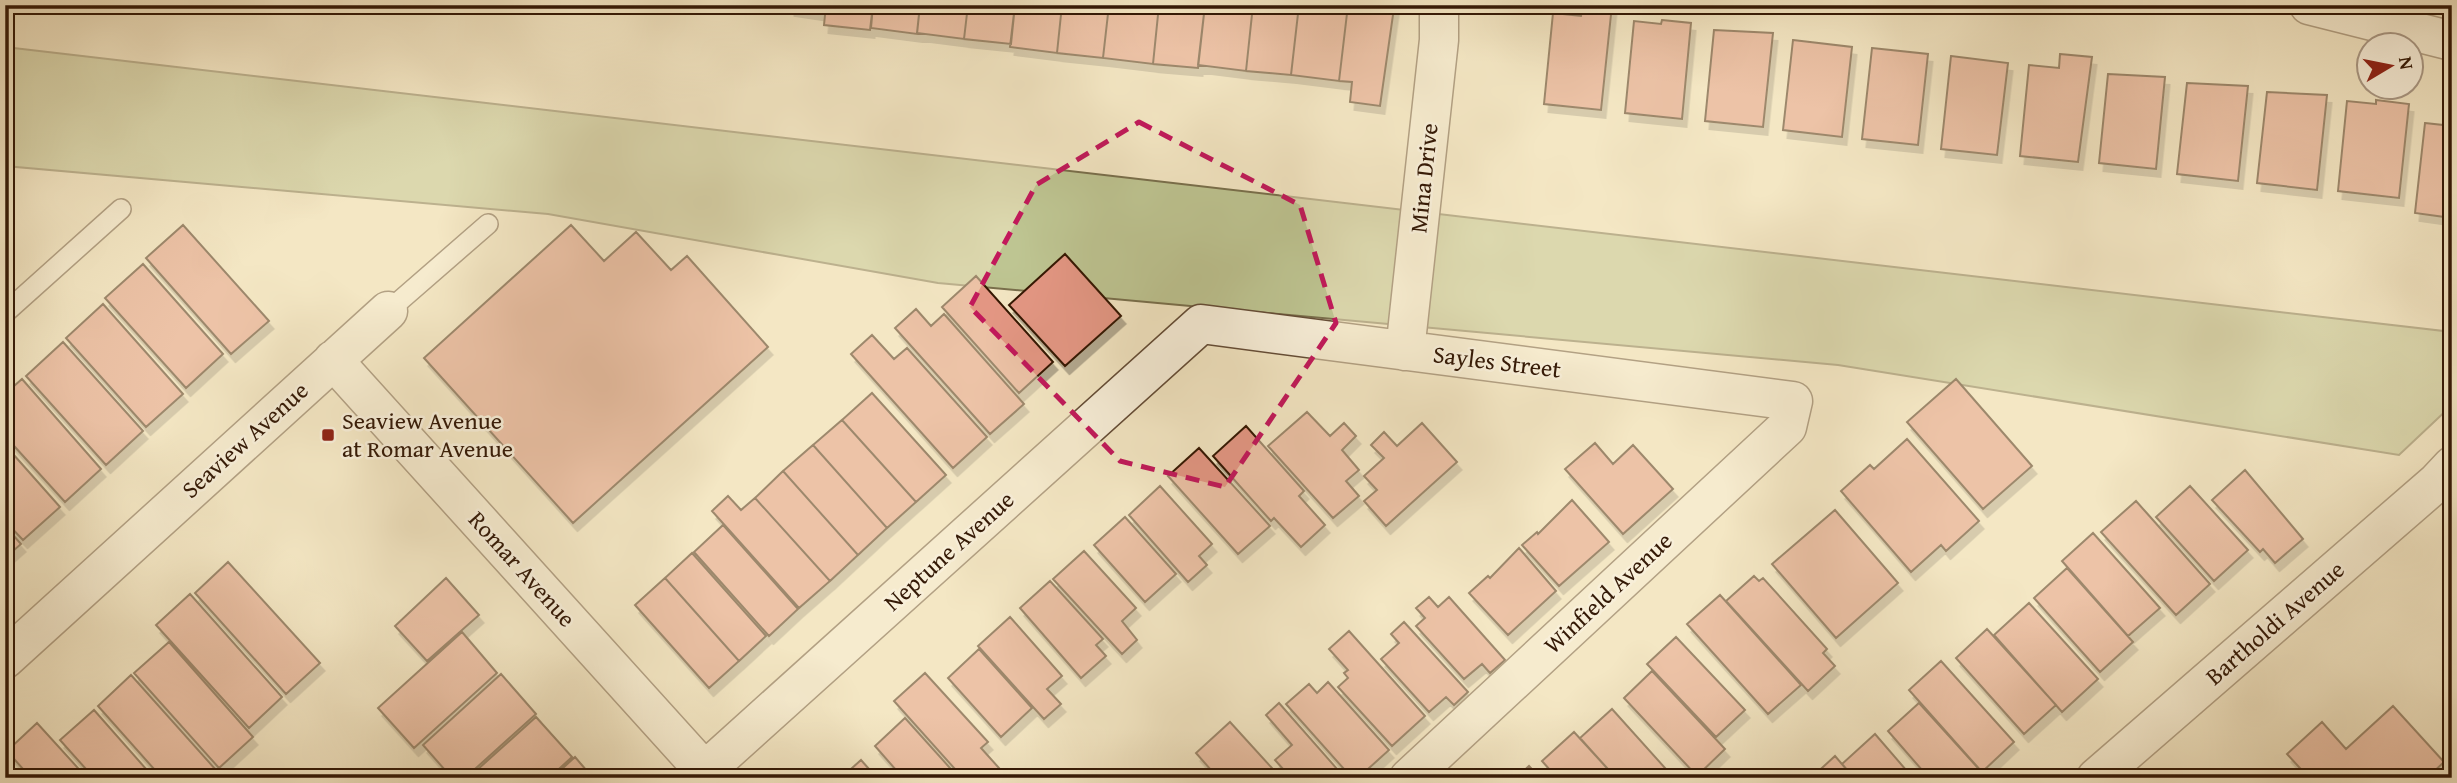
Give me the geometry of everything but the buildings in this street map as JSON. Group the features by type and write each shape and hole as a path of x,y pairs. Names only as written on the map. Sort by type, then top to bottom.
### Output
{"street":[{"name":"Mina Drive","path":"1405,351 1439,40 1439,5"},
{"path":"2309,5 2452,41"},
{"name":"Seaview Avenue","path":"5,659 388,311"},
{"name":"Sayles Street","path":"1201,324 1793,401"},
{"name":"Neptune Avenue","path":"704,775 1201,324"},
{"name":"Romar Avenue","path":"332,360 704,775"},
{"name":"Winfield Avenue","path":"1409,778 1787,427 1793,401"},
{"name":"Bartholdi Avenue","path":"2096,778 2437,482 2452,466"}],"lane":[{"path":"5,313 121,209"},
{"name":"Seaview Avenue","path":"388,311 488,224"}],"highlighted area":[{"path":"1139,122 1300,205 1336,323 1225,487 1120,461 970,307 1036,185"}],"green space":[{"path":"5,47 2452,332 2452,405 2399,455 1838,365 938,283 548,214 5,166"}],"place":[{"name":"Seaview Avenue at Romar Avenue","path":"328,435"}]}
